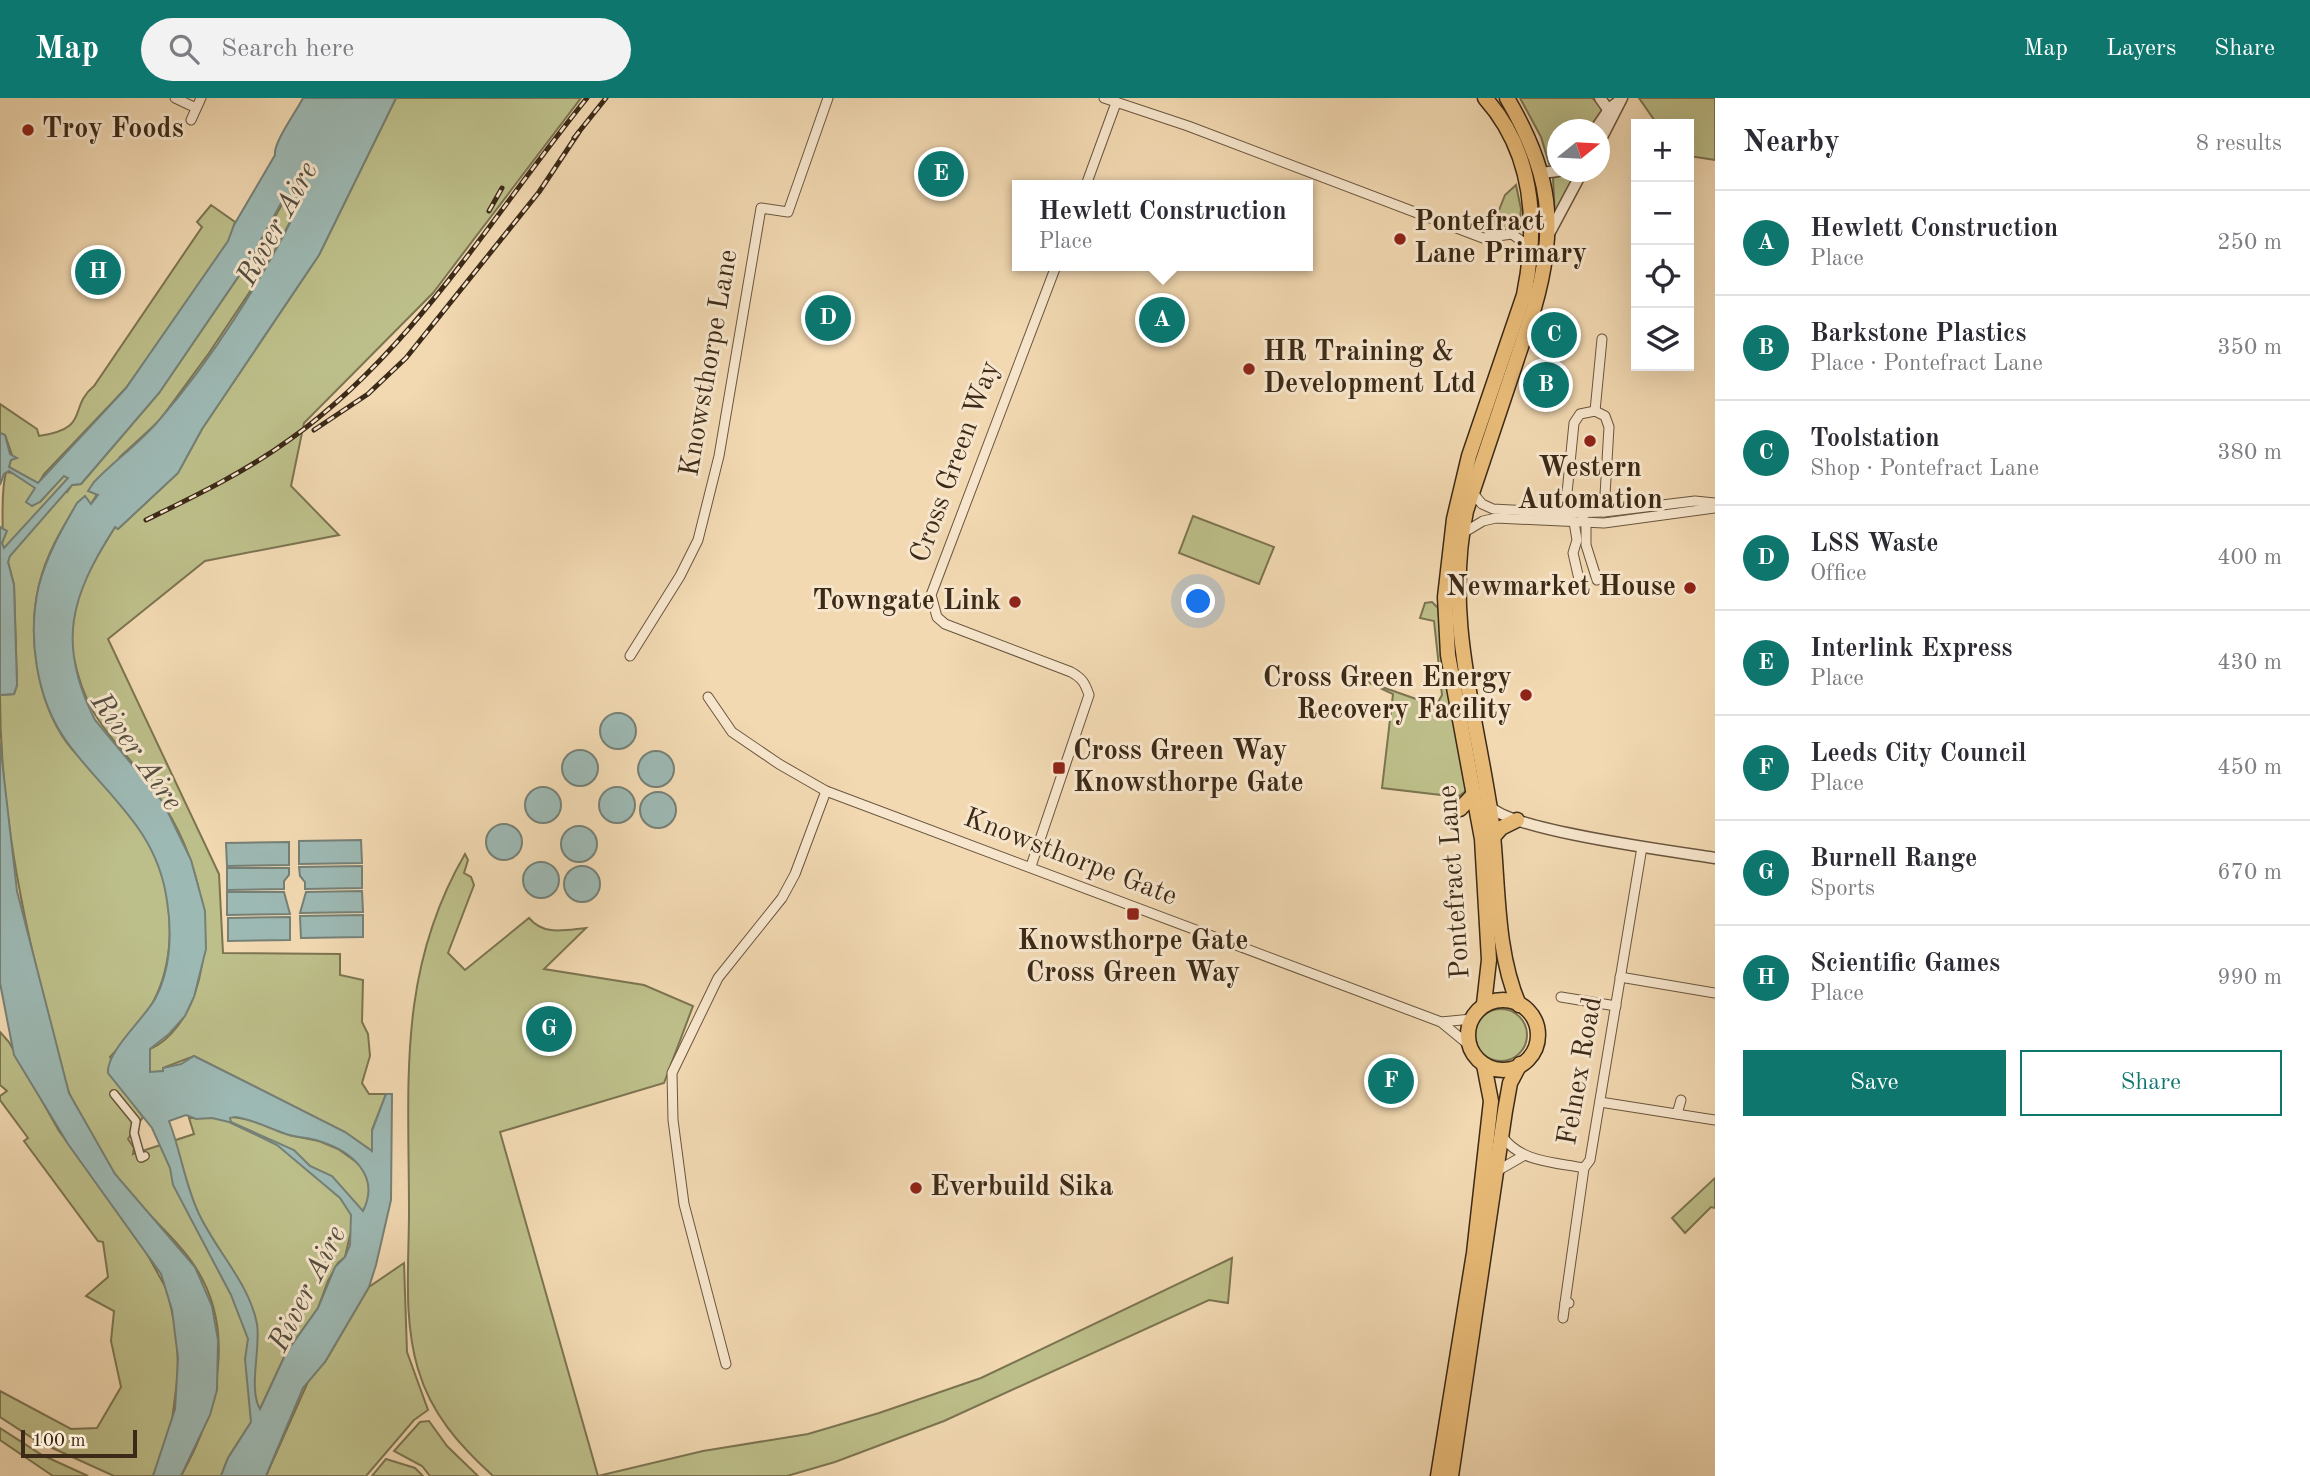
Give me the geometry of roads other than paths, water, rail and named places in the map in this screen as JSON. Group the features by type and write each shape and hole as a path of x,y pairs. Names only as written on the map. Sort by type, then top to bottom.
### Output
{"highway":[{"path":"1507,98 1505,107 1531,170"},
{"name":"Pontefract Lane","path":"1489,103 1531,170 1550,232 1544,275 1534,309 1472,492 1461,534 1457,609 1460,647 1489,805 1507,965 1519,1005"},
{"name":"Pontefract Lane","path":"1484,1004 1489,970 1488,912 1475,793 1438,597 1462,484 1524,295 1531,248 1532,200 1536,190 1531,170"},
{"path":"1460,809 1475,793"},
{"path":"1493,837 1501,828 1517,820"},
{"path":"1438,1476 1474,1253 1491,1101 1484,1065 1469,1045 1466,1033 1472,1019 1484,1004 1495,1001 1519,1005 1533,1016 1539,1036 1533,1054 1520,1065 1510,1083 1451,1476"},
{"path":"1484,1065 1501,1068 1520,1065"}],"street":[{"path":"175,98 196,108"},
{"path":"191,120 201,98"},
{"name":"Knowsthorpe Lane","path":"630,656 680,576 698,540 719,456 761,208 788,212 828,98"},
{"path":"1104,98 1188,126 1483,238 1512,234 1531,248"},
{"path":"1600,98 1611,113"},
{"path":"1605,119 1622,99"},
{"path":"1088,180 1116,103"},
{"path":"1609,119 1611,113"},
{"path":"1531,170 1547,171"},
{"name":"Pontefract Lane","path":"1550,232 1577,182"},
{"name":"Cross Green Way","path":"1031,866 1089,695 1086,686 1082,678 1071,672 946,624 937,617 931,595 1054,271"},
{"path":"1595,411 1602,339"},
{"path":"1565,513 1574,422 1580,414 1595,411 1605,416 1609,427 1604,512 1590,523 1586,545 1597,580"},
{"path":"1472,492 1482,504 1493,509 1565,513 1715,506"},
{"path":"1461,534 1483,521 1496,518 1590,523 1699,506"},
{"path":"1565,513 1590,523"},
{"path":"1573,522 1577,540 1573,553 1581,588"},
{"name":"Knowsthorpe Gate","path":"708,697 732,732 779,764 826,791 1031,866 1233,946 1441,1021 1469,1045"},
{"path":"726,1364 684,1204 673,1119 672,1073 718,978 782,898 796,874 826,791"},
{"path":"1489,805 1498,814 1517,820 1642,847 1715,858"},
{"name":"Felnex Road","path":"1563,1318 1584,1168 1590,1160 1642,847"},
{"path":"1620,977 1715,993"},
{"path":"1561,997 1616,1006"},
{"name":"Knowsthorpe Gate","path":"1441,1021 1472,1019"},
{"path":"114,1094 136,1121 134,1133 141,1158 145,1156"},
{"path":"1677,1114 1681,1100"},
{"path":"1600,1102 1715,1120"},
{"path":"1502,1136 1514,1152 1523,1156 1584,1168"},
{"path":"1497,1171 1523,1156"}],"water":[{"path":"303,98 396,98 319,255 202,429 178,473 118,529 115,527 88,575 74,621 75,667 95,720 163,802 191,860 205,911 206,949 194,997 185,1016 169,1034 150,1049 150,1072 163,1071 163,1068 181,1064 194,1056 345,1132 372,1151 372,1131 386,1094 392,1094 391,1200 369,1287 325,1362 303,1388 266,1476 221,1476 228,1458 251,1422 245,1359 248,1339 231,1295 173,1185 170,1168 152,1128 108,1073 119,1046 155,999 160,988 169,951 167,901 153,853 142,833 67,742 48,707 41,687 34,646 35,604 46,563 77,503 85,496 91,504 98,495 88,491 94,482 152,428 198,371 235,318 268,263 297,209 295,201 287,196 284,198 249,261 159,393 81,484 72,485 10,556 8,562 14,585 17,685 14,694 0,695 0,527 7,531 2,543 4,548 68,478 64,476 40,502 32,506 26,502 35,488 9,471 4,474 0,485 0,433 5,435 10,454 17,458 11,460 9,467 38,483 126,388 228,241 234,225 275,155 281,135","holes":["186,1115 196,1119 212,1118 229,1122 277,1145 340,1198 351,1215 350,1245 345,1257 335,1267 318,1308 286,1353 260,1409 255,1391 258,1333 253,1309 240,1281 199,1214 169,1121","235,1117 331,1145 352,1158 360,1166 368,1186 368,1198 363,1211 332,1176 310,1166 294,1150 231,1122 230,1118"]},
{"path":"618,713 631,718 636,731 631,744 618,749 605,744 600,731 605,718"},
{"path":"0,743 17,891 69,1093 115,1174 195,1267 212,1306 218,1340 217,1390 210,1415 181,1476 153,1476 175,1409 178,1358 172,1310 161,1274 68,1144 14,1055 0,983"},
{"path":"580,750 593,755 598,768 593,781 580,786 567,781 562,768 567,755"},
{"path":"656,751 669,756 674,769 669,782 656,787 643,782 638,769 643,756"},
{"path":"543,787 556,792 561,805 556,818 543,823 530,818 525,805 530,792"},
{"path":"617,787 630,792 635,805 630,818 617,823 604,818 599,805 604,792"},
{"path":"658,792 671,797 676,810 671,823 658,828 645,823 640,810 645,797"},
{"path":"504,824 517,829 522,842 517,855 504,860 491,855 486,842 491,829"},
{"path":"579,826 592,831 597,844 592,857 579,862 566,857 561,844 566,831"},
{"path":"361,840 362,863 299,864 299,841"},
{"path":"289,842 289,865 227,866 226,843"},
{"path":"541,862 554,867 559,880 554,893 541,898 528,893 523,880 528,867"},
{"path":"362,866 362,888 305,889 299,867"},
{"path":"582,866 595,871 600,884 595,897 582,902 569,897 564,884 569,871"},
{"path":"227,868 289,868 289,875 284,881 284,889 227,890"},
{"path":"362,891 363,912 300,913 306,892"},
{"path":"227,892 284,892 290,914 227,915"},
{"path":"363,915 363,937 301,938 300,916"},
{"path":"290,917 290,940 228,941 228,918"}],"railway":[{"path":"146,520 219,483 272,452 334,405 375,366 449,280 587,98"},
{"path":"574,138 606,98"},
{"path":"314,430 368,394 406,358 539,192 579,132"},
{"path":"489,211 502,188"}],"place":[{"name":"Troy Foods","path":"28,130"},
{"name":"Interlink Express","path":"941,174"},
{"name":"Pontefract Lane Primary","path":"1400,239"},
{"name":"Scientific Games","path":"98,272"},
{"name":"LSS Waste","path":"828,318"},
{"name":"Hewlett Construction","path":"1162,320"},
{"name":"Toolstation","path":"1554,335"},
{"name":"HR Training & Development Ltd","path":"1249,369"},
{"name":"Barkstone Plastics","path":"1546,385"},
{"name":"Western Automation","path":"1590,441"},
{"name":"Newmarket House","path":"1690,588"},
{"name":"Towngate Link","path":"1015,602"},
{"name":"Cross Green Energy Recovery Facility","path":"1526,695"},
{"name":"Cross Green Way Knowsthorpe Gate","path":"1059,768"},
{"name":"Knowsthorpe Gate Cross Green Way","path":"1133,914"},
{"name":"Burnell Range","path":"549,1029"},
{"name":"Leeds City Council","path":"1391,1081"},
{"name":"Everbuild Sika","path":"916,1188"}],"water label":[{"name":"River Aire","path":"278,224"},
{"name":"River Aire","path":"136,752"},
{"name":"River Aire","path":"308,1289"}]}
